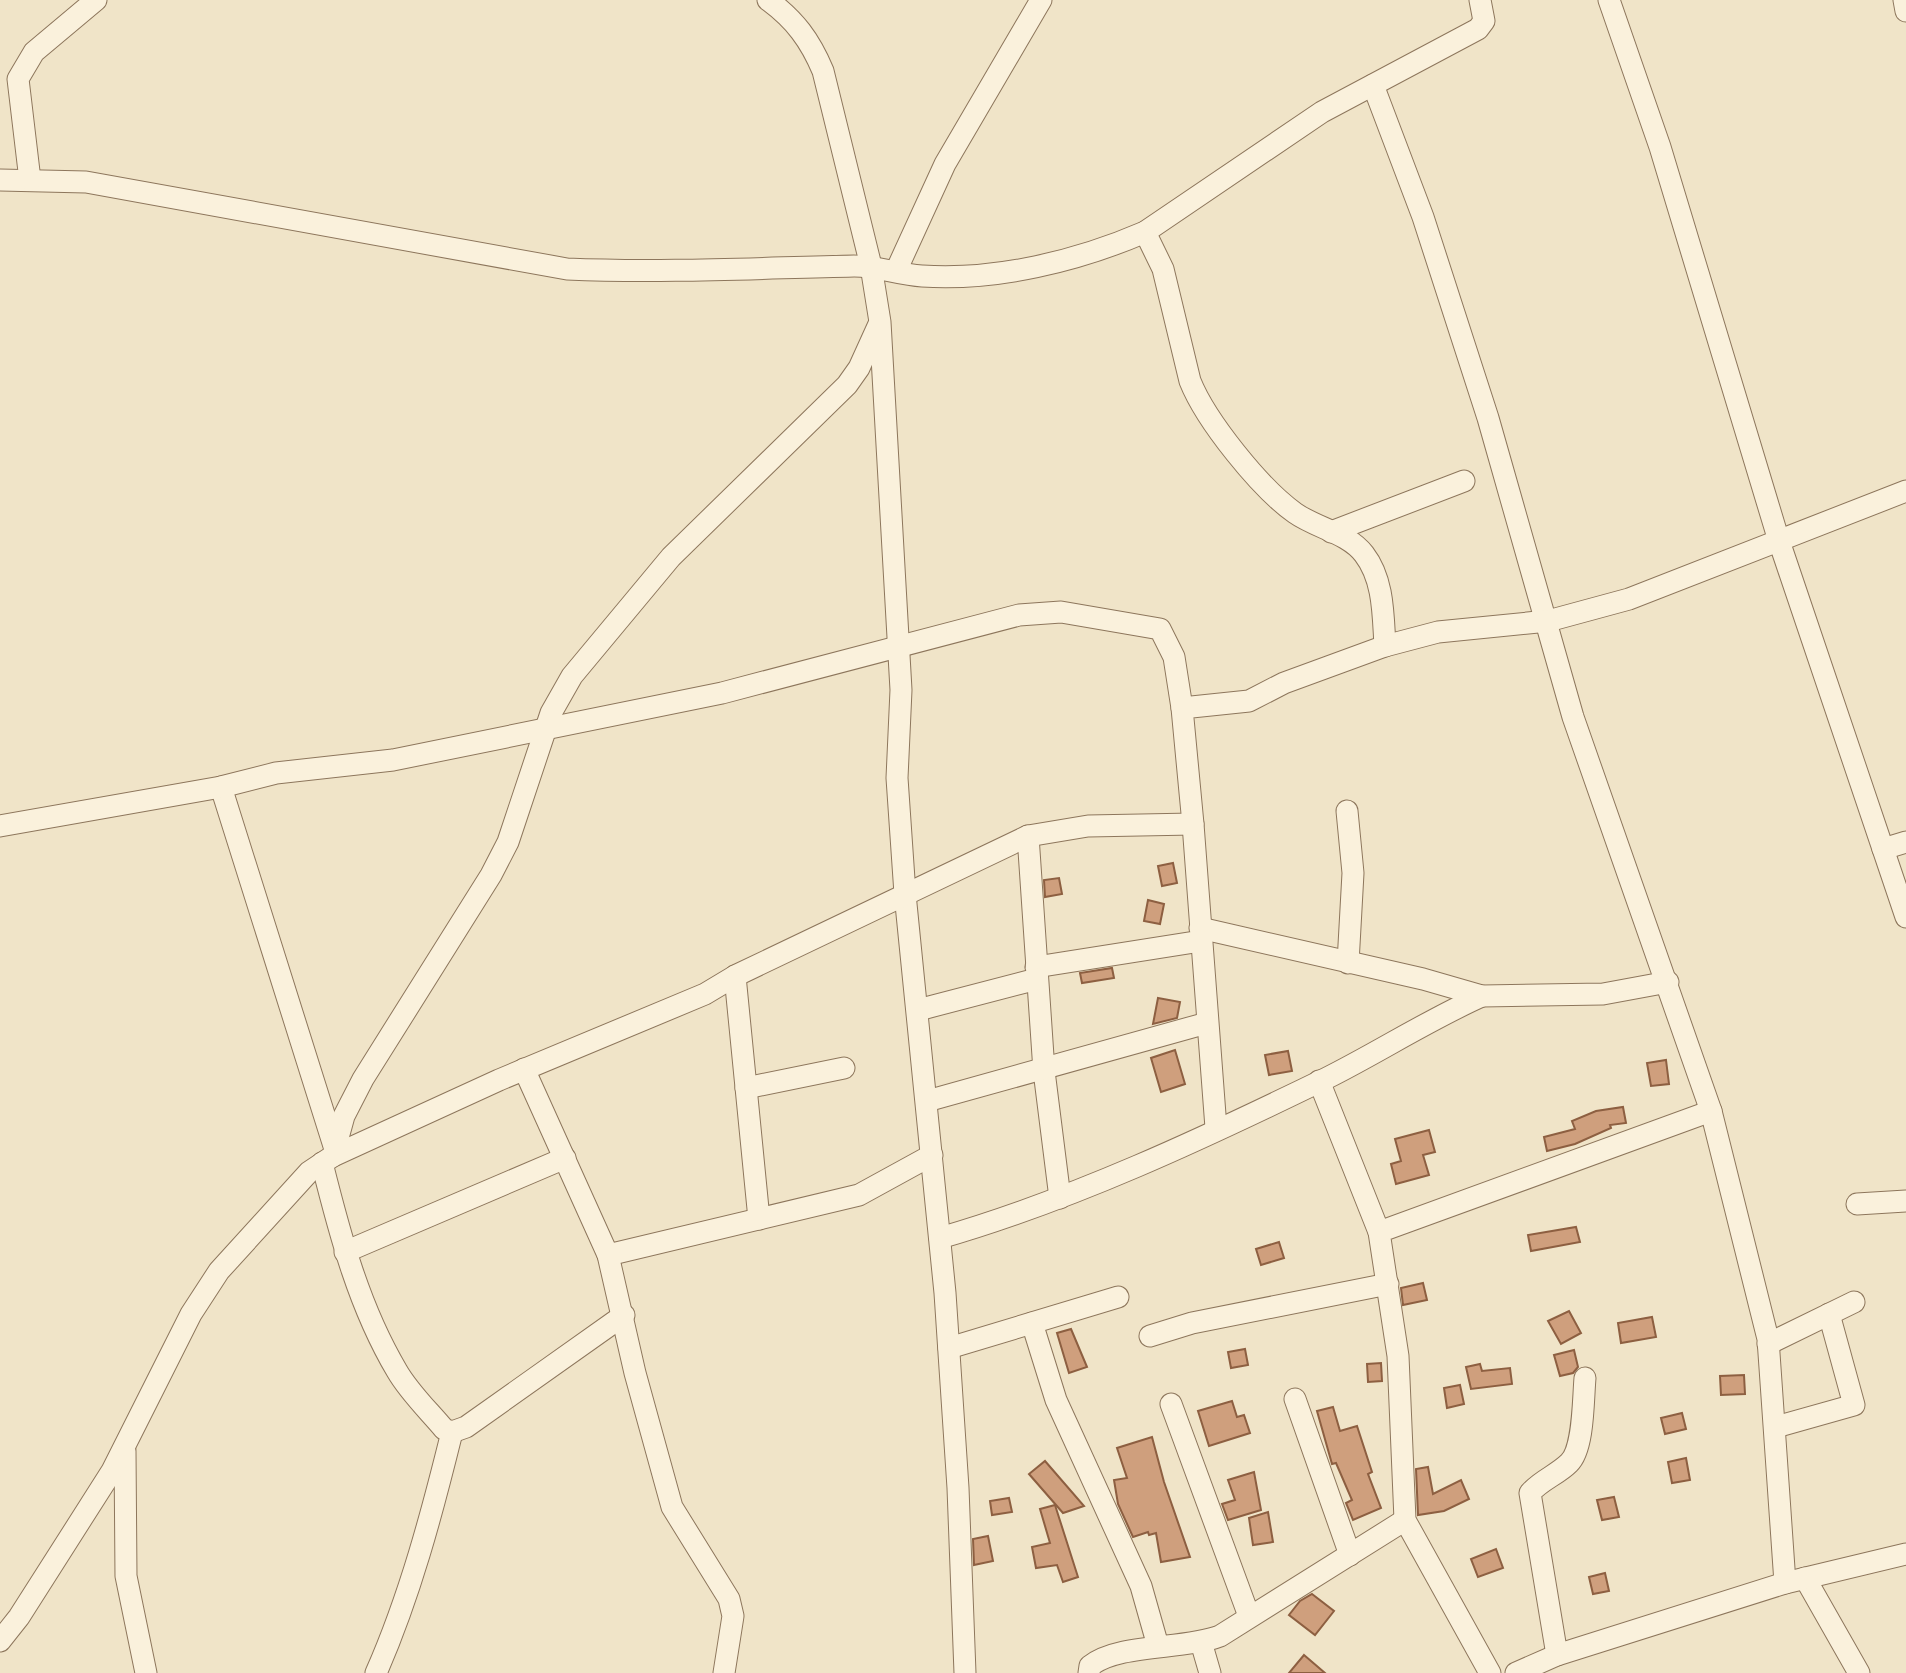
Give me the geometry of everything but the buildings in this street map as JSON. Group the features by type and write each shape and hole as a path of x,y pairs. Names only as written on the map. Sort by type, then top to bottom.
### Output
{"street":[{"path":"30,180 18,79 34,52 96,0"},
{"path":"768,0 793,18 818,60 871,266 880,323 901,690 897,778 905,894 949,1349 965,1673"},
{"path":"895,271 945,164 1041,0"},
{"path":"0,180 86,182 567,269 632,272 871,266 921,276 980,276 1118,244 1145,232 1322,112 1483,26 1480,0"},
{"path":"1609,0 1660,147 1779,541 1906,917"},
{"path":"1904,0 1906,11"},
{"path":"1373,85 1423,216 1548,621 1573,717 1711,1111 1768,1343 1795,1581 1859,1673"},
{"path":"1145,232 1163,269 1197,398 1264,485 1296,514 1353,544 1364,554 1377,577 1385,646"},
{"path":"330,1155 344,1116 363,1079 502,853 545,729 572,676 671,557 847,385 859,368 880,323"},
{"path":"1331,532 1464,481"},
{"path":"1182,708 1249,701 1284,683 1385,646 1438,632 1548,621 1629,599 1906,491"},
{"path":"0,826 221,787 276,773 393,760 545,729 783,679 979,624 1051,613 1155,627 1163,633 1174,657 1182,708 1216,1128"},
{"path":"221,787 330,1155 345,1252 398,1372 444,1429 452,1432 466,1427 624,1315"},
{"path":"1347,811 1353,873 1348,963"},
{"path":"0,1641 19,1618 112,1471 191,1314 219,1271 296,1184 330,1155 524,1069 705,994 735,976 1028,836 1087,826 1193,824"},
{"path":"1028,836 1044,1071 1060,1198"},
{"path":"1883,849 1906,842"},
{"path":"918,1010 1036,973 1200,934 1348,963 1482,996 1603,994 1668,982"},
{"path":"735,976 759,1219"},
{"path":"940,1238 1008,1218 1060,1198 1319,1081 1482,996"},
{"path":"927,1101 1044,1071 1208,1023"},
{"path":"746,1088 844,1068"},
{"path":"524,1069 608,1255 624,1315 635,1373 672,1507 729,1599 733,1616 724,1673"},
{"path":"1319,1081 1379,1232 1402,1398 1405,1520 1490,1673"},
{"path":"1379,1232 1711,1111"},
{"path":"608,1255 866,1192 932,1155"},
{"path":"345,1252 565,1158"},
{"path":"1857,1204 1906,1201"},
{"path":"1150,1336 1192,1323 1388,1284"},
{"path":"949,1349 1118,1297"},
{"path":"1768,1343 1854,1302"},
{"path":"1776,1427 1854,1405 1829,1314"},
{"path":"1031,1323 1056,1400 1141,1586 1158,1646"},
{"path":"1557,1655 1530,1493 1536,1485 1571,1462 1578,1448 1585,1378"},
{"path":"1294,1399 1350,1555"},
{"path":"1171,1404 1249,1616"},
{"path":"376,1673 390,1641 431,1515 452,1432"},
{"path":"125,1446 126,1576 146,1673"},
{"path":"1089,1673 1090,1666 1101,1660 1158,1646 1201,1642 1220,1636 1405,1520"},
{"path":"1516,1673 1557,1655 1795,1581 1906,1555"},
{"path":"1201,1642 1210,1673"}]}
